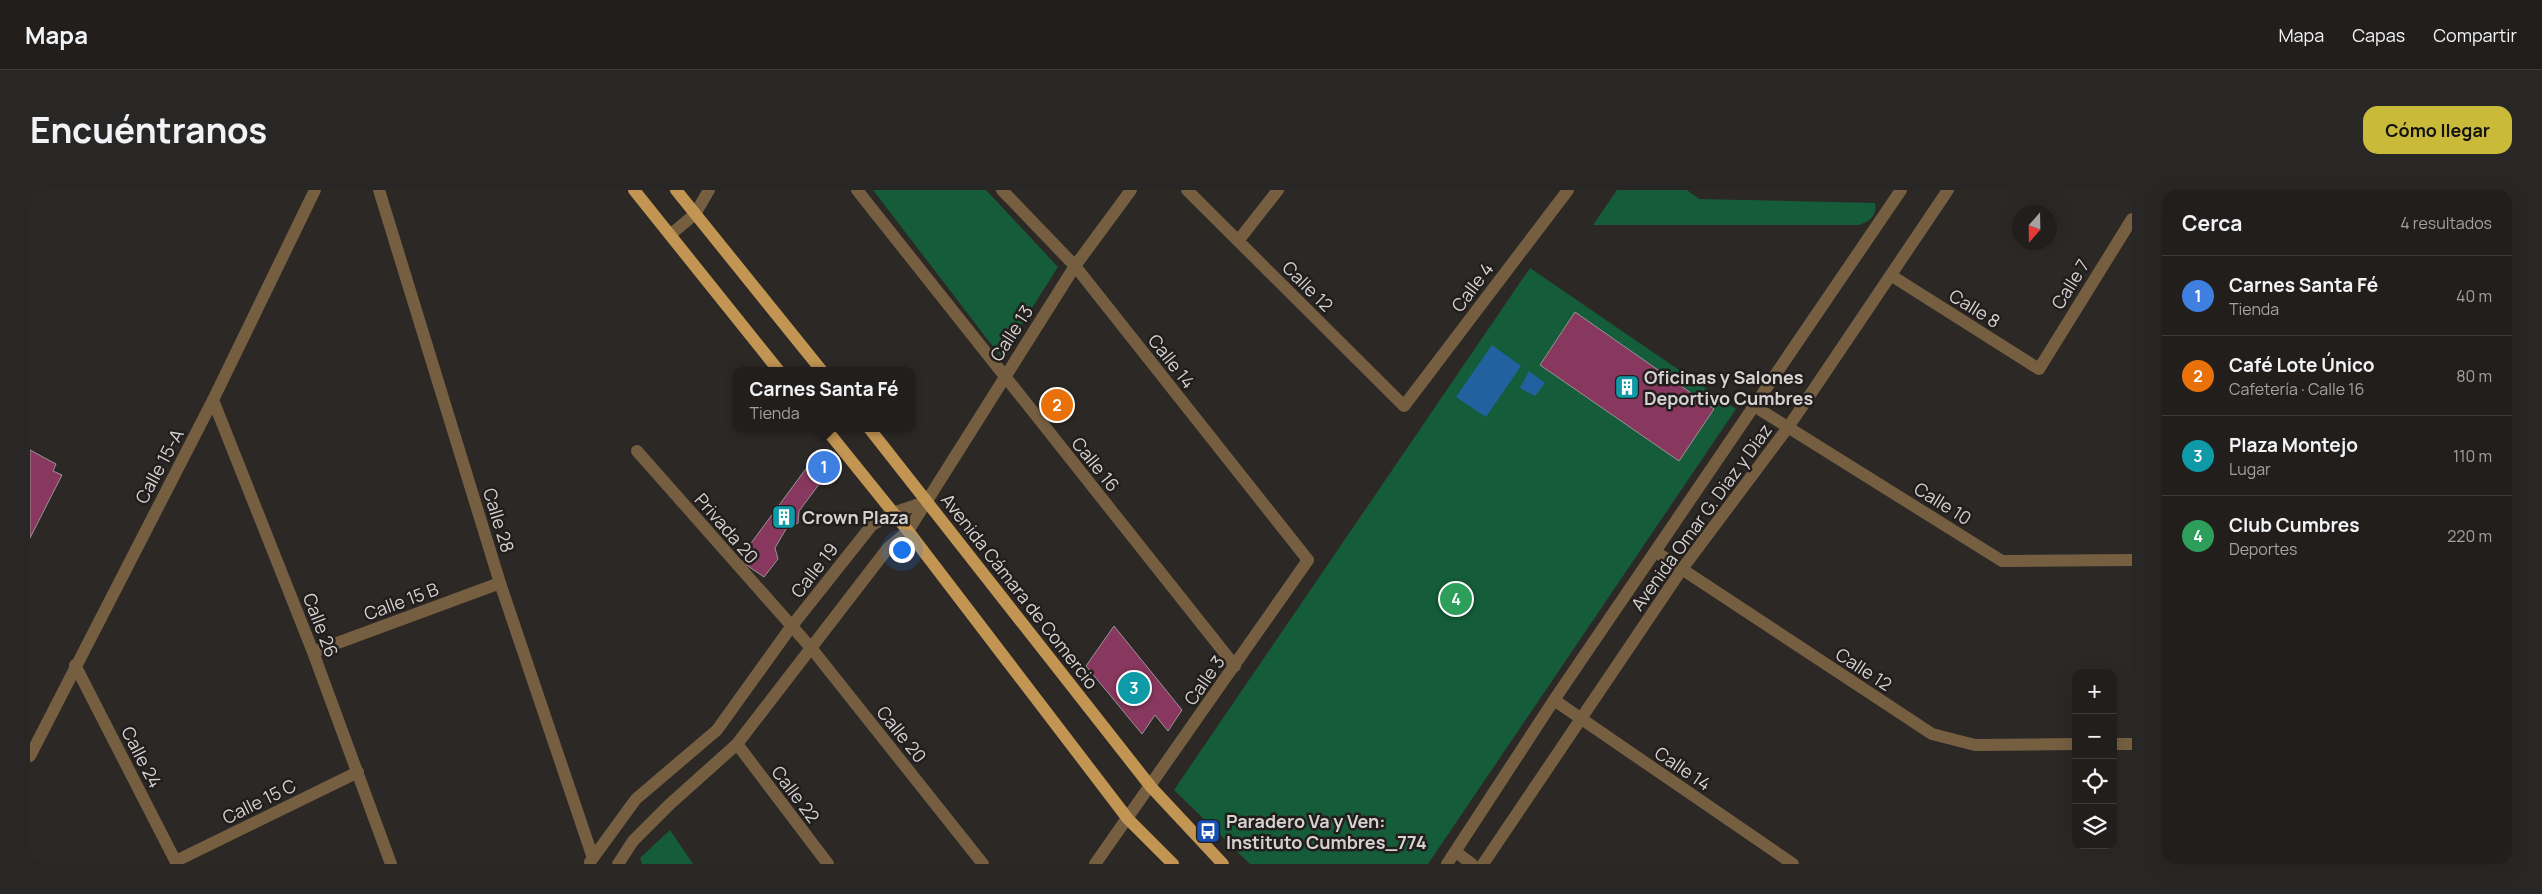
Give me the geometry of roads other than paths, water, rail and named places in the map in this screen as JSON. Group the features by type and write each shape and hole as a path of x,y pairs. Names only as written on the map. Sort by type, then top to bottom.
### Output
{"main road":[{"path":"634,190 776,367"},
{"path":"676,190 819,367"},
{"path":"828,432 908,531 1128,819 1173,864"},
{"name":"Avenida Cámara de Comercio","path":"872,432 1151,787 1223,864"}],"street":[{"name":"Calle 15-A","path":"30,756 75,665 213,400 315,190"},
{"name":"Calle 28","path":"379,190 500,583 591,861"},
{"path":"670,235 695,214 709,190"},
{"name":"Calle 16","path":"857,190 1235,666"},
{"name":"Calle 14","path":"1002,190 1075,266 1308,560"},
{"name":"Calle 13","path":"928,501 1004,376 1075,266 1131,190"},
{"name":"Calle 12","path":"1187,190 1404,406"},
{"path":"1238,241 1278,190"},
{"name":"Calle 4","path":"1404,406 1568,190"},
{"name":"Avenida Omar G. Diaz y Diaz","path":"1447,864 1554,700 1902,190"},
{"name":"Avenida Omar G. Diaz y Diaz","path":"1483,864 1682,569 1789,426 1892,276 1948,190"},
{"name":"Calle 7","path":"2038,369 2132,218"},
{"name":"Calle 8","path":"1892,276 2038,369"},
{"name":"Calle 26","path":"213,400 314,652 391,864"},
{"name":"Calle 10","path":"1754,406 1789,426 2002,561 2132,560"},
{"name":"Privada 20","path":"637,451 791,627"},
{"path":"618,864 633,841 670,804 737,744 888,548 908,531 928,501"},
{"name":"Calle 19","path":"591,861 636,799 717,730 791,627 872,525 893,513 928,501"},
{"name":"Calle 12","path":"1656,552 1932,734 1976,745 2072,744"},
{"name":"Calle 3","path":"1095,864 1151,787 1308,560"},
{"name":"Calle 15 B","path":"314,652 500,583"},
{"name":"Calle 20","path":"791,627 812,649 983,864"},
{"name":"Calle 24","path":"75,665 176,862"},
{"name":"Calle 14","path":"1554,700 1793,864"},
{"name":"Calle 22","path":"737,744 828,864"},
{"path":"2117,744 2132,744"},
{"name":"Calle 15 C","path":"176,862 358,772"},
{"path":"1456,852 1472,864"}],"water":[{"path":"1492,345 1521,366 1486,417 1456,397"},
{"path":"1529,371 1545,383 1535,396 1520,388"}],"place":[{"name":"Oficinas y Salones Deportivo Cumbres","path":"1627,387"},
{"name":"Café Lote Único","path":"1057,405"},
{"name":"Carnes Santa Fé","path":"824,467"},
{"name":"Crown Plaza","path":"784,517"},
{"name":"Club Cumbres","path":"1456,599"},
{"name":"Plaza Montejo","path":"1134,688"},
{"name":"Paradero Va y Ven: Instituto Cumbres_774","path":"1208,831"}]}
